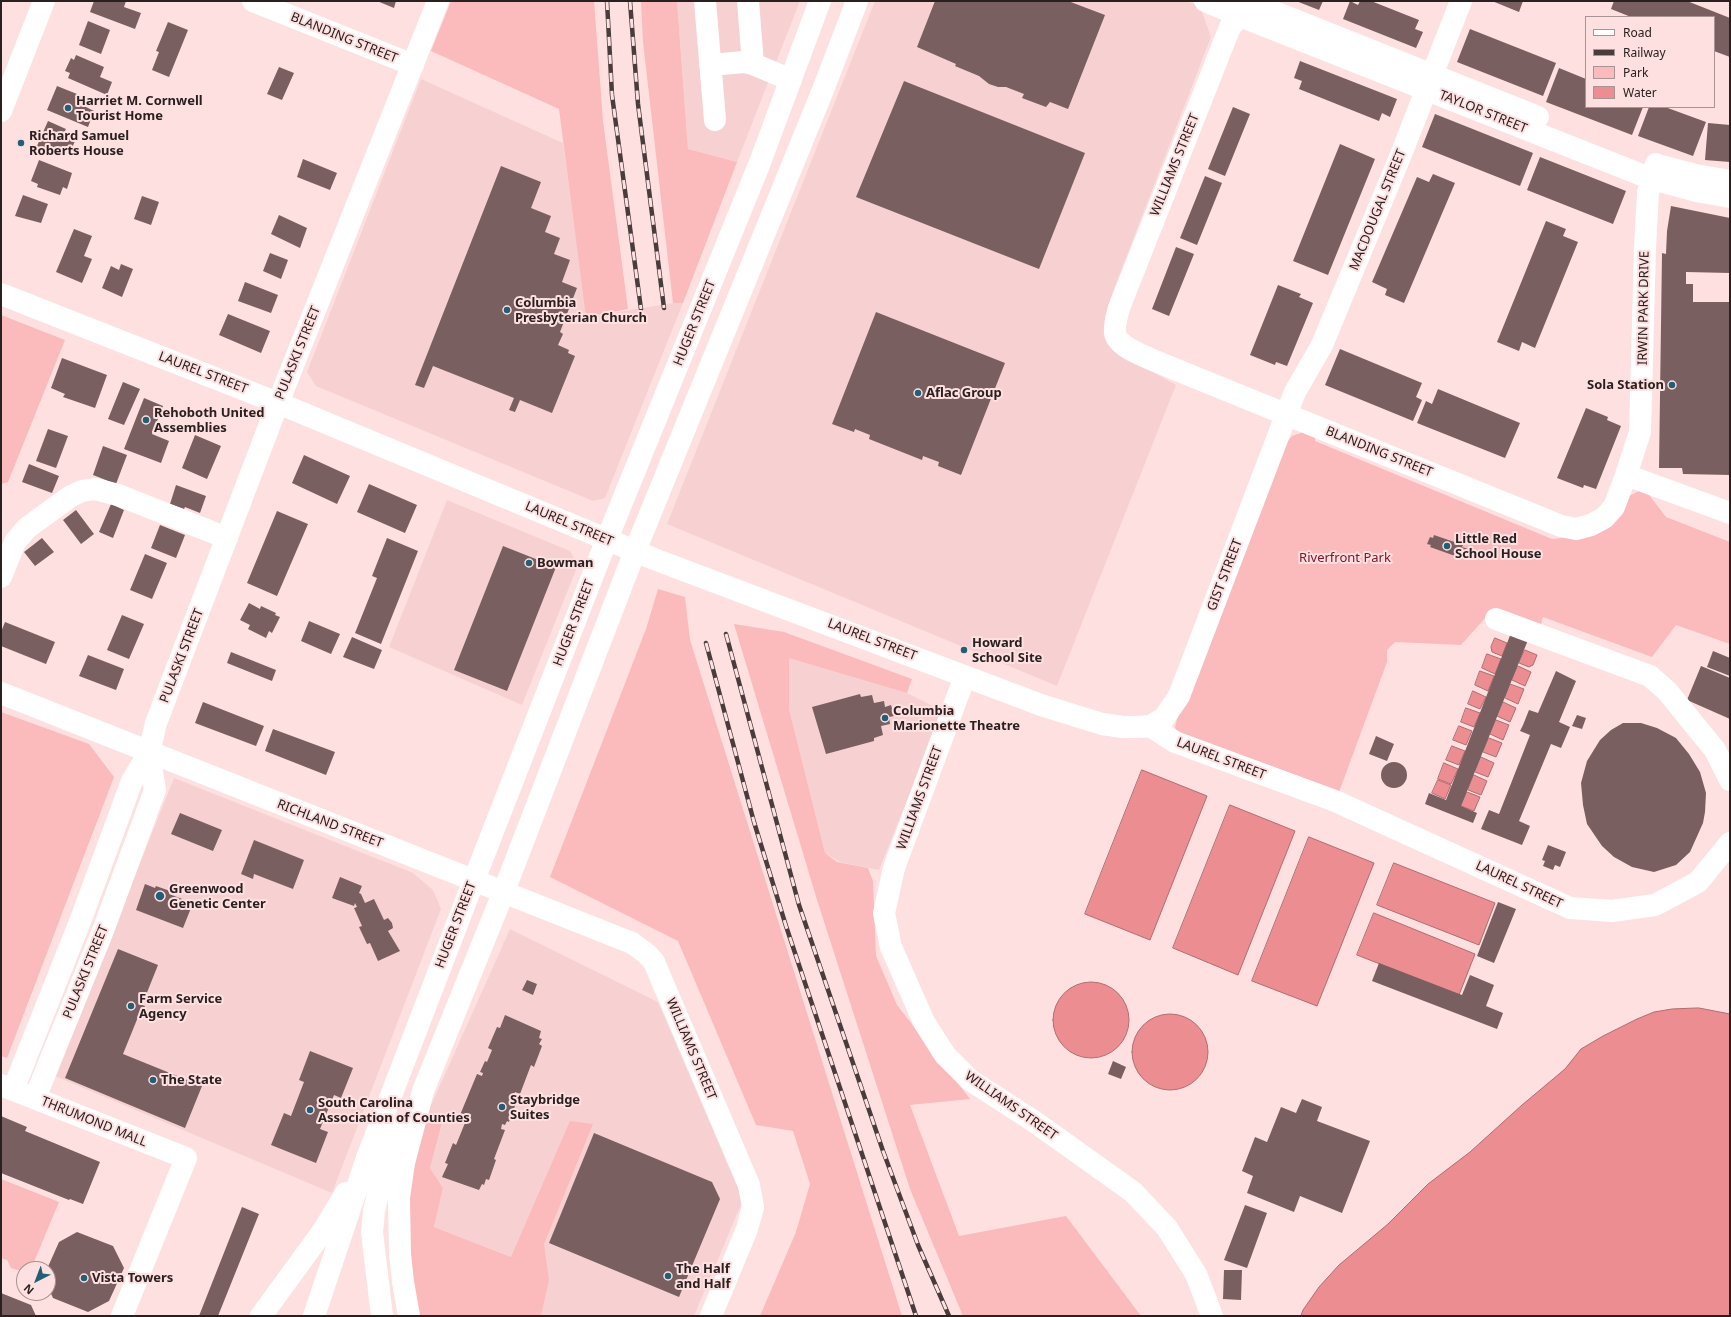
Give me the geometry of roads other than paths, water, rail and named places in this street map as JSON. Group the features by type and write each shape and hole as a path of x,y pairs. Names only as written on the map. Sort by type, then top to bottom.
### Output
{"main road":[{"path":"1,111 44,1"},
{"name":"BLANDING STREET","path":"253,1 413,65"},
{"name":"PULASKI STREET","path":"35,1098 104,928 155,790 150,753 156,723 278,403 438,1"},
{"path":"705,1 715,120"},
{"path":"748,1 753,64"},
{"name":"HUGER STREET","path":"367,1158 607,539 759,165 820,1"},
{"path":"409,1316 400,1254 399,1198 404,1163 423,1091 504,891 635,551 823,90 857,1"},
{"name":"TAYLOR STREET","path":"1205,1 1245,6 1428,82 1654,171 1696,191 1730,197"},
{"name":"MACDOUGAL STREET","path":"1287,414 1295,392 1322,345 1402,152 1428,82 1461,1"},
{"name":"WILLIAMS STREET","path":"1115,334 1118,308 1230,27 1245,6"},
{"path":"710,65 744,62 753,64 791,80"},
{"name":"TAYLOR STREET","path":"1654,171 1695,175 1730,181"},
{"name":"IRWIN PARK DRIVE","path":"1626,475 1640,432 1645,248 1648,193 1654,171"},
{"name":"LAUREL STREET","path":"1,294 278,403 635,551 1041,705 1102,724 1123,727 1150,726 1175,742 1335,801 1570,908 1612,911 1655,905 1698,882 1730,843"},
{"name":"BLANDING STREET","path":"1115,334 1119,342 1126,347 1561,526 1576,529 1592,525 1604,518 1614,507 1626,475"},
{"name":"GIST STREET","path":"1150,726 1164,718 1179,696 1287,414"},
{"path":"1626,475 1730,513"},
{"path":"1,577 15,542 27,528 71,496 82,491 95,489 118,495 227,538"},
{"path":"1496,619 1650,676 1667,691 1715,750 1730,780"},
{"name":"WILLIAMS STREET","path":"965,676 894,868 884,913 891,947 924,1022 945,1055 970,1080 1036,1122 1133,1192 1167,1228 1196,1274 1212,1316"},
{"name":"RICHLAND STREET","path":"1,693 632,943 654,962"},
{"name":"PULASKI STREET","path":"7,1087 81,919 132,782 150,753"},
{"name":"WILLIAMS STREET","path":"654,962 749,1185 753,1207 747,1229 711,1316"},
{"name":"THRUMOND MALL","path":"7,1087 186,1158 122,1316"},
{"path":"382,1316 372,1232 374,1211 385,1166 406,1119 423,1091"},
{"path":"261,1316 323,1231 367,1158"},
{"path":"314,1316 367,1158"}],"water":[{"path":"1495,638 1507,643 1502,656 1492,652 1491,647"},
{"path":"1525,650 1537,655 1533,665 1529,667 1519,663"},
{"path":"1487,654 1501,659 1495,674 1482,668"},
{"path":"1518,666 1531,672 1525,686 1512,680"},
{"path":"1480,671 1494,676 1488,691 1475,685"},
{"path":"1510,684 1524,689 1518,704 1505,698"},
{"path":"1473,691 1486,697 1480,709 1468,704"},
{"path":"1503,702 1516,708 1510,722 1497,716"},
{"path":"1466,708 1480,713 1474,727 1461,722"},
{"path":"1496,720 1509,725 1503,740 1490,734"},
{"path":"1459,726 1472,731 1466,745 1453,740"},
{"path":"1489,738 1502,743 1496,757 1483,752"},
{"path":"1452,746 1465,751 1459,765 1446,760"},
{"path":"1481,757 1494,763 1488,777 1475,772"},
{"path":"1444,763 1458,769 1451,784 1438,779"},
{"path":"1142,770 1207,796 1150,940 1085,914"},
{"path":"1474,775 1487,781 1481,795 1468,790"},
{"path":"1438,780 1451,785 1445,799 1432,793"},
{"path":"1467,792 1480,797 1474,811 1461,806"},
{"path":"1230,805 1295,831 1238,975 1173,948"},
{"path":"1309,837 1374,863 1317,1006 1252,981"},
{"path":"1394,863 1495,903 1479,945 1377,905"},
{"path":"1374,913 1475,954 1459,995 1357,955"},
{"path":"1083,982 1099,982 1112,988 1123,999 1129,1012 1127,1035 1112,1052 1099,1058 1083,1058 1070,1052 1055,1035 1053,1028 1053,1012 1059,999 1076,984"},
{"path":"1699,1008 1730,1014 1730,1316 1301,1316 1303,1310 1319,1287 1339,1265 1388,1224 1428,1184 1470,1152 1565,1069 1581,1049 1603,1036 1654,1012 1672,1009"},
{"path":"1162,1014 1178,1014 1191,1020 1202,1031 1208,1044 1206,1067 1191,1084 1178,1090 1162,1090 1149,1084 1134,1067 1132,1060 1132,1044 1138,1031 1155,1016"}],"railway":[{"path":"607,1 612,95 641,309"},
{"path":"630,1 638,104 664,308"},
{"path":"726,634 799,905 883,1151 918,1245 949,1316"},
{"path":"706,643 754,822 786,926 916,1316"}],"place":[{"name":"Harriet M. Cornwell Tourist Home","path":"68,108"},
{"name":"Richard Samuel Roberts House","path":"21,143"},
{"name":"Columbia Presbyterian Church","path":"507,310"},
{"name":"Sola Station","path":"1672,385"},
{"name":"Aflac Group","path":"918,393"},
{"name":"Rehoboth United Assemblies","path":"146,420"},
{"name":"Little Red School House","path":"1447,546"},
{"name":"Bowman","path":"529,563"},
{"name":"Howard School Site","path":"964,650"},
{"name":"Columbia Marionette Theatre","path":"885,718"},
{"name":"Greenwood Genetic Center","path":"160,896"},
{"name":"Farm Service Agency","path":"131,1006"},
{"name":"The State","path":"153,1080"},
{"name":"Staybridge Suites","path":"502,1107"},
{"name":"South Carolina Association of Counties","path":"310,1110"},
{"name":"The Half and Half","path":"668,1276"},
{"name":"Vista Towers","path":"84,1278"}],"park label":[{"name":"Riverfront Park","path":"1345,558"}]}
